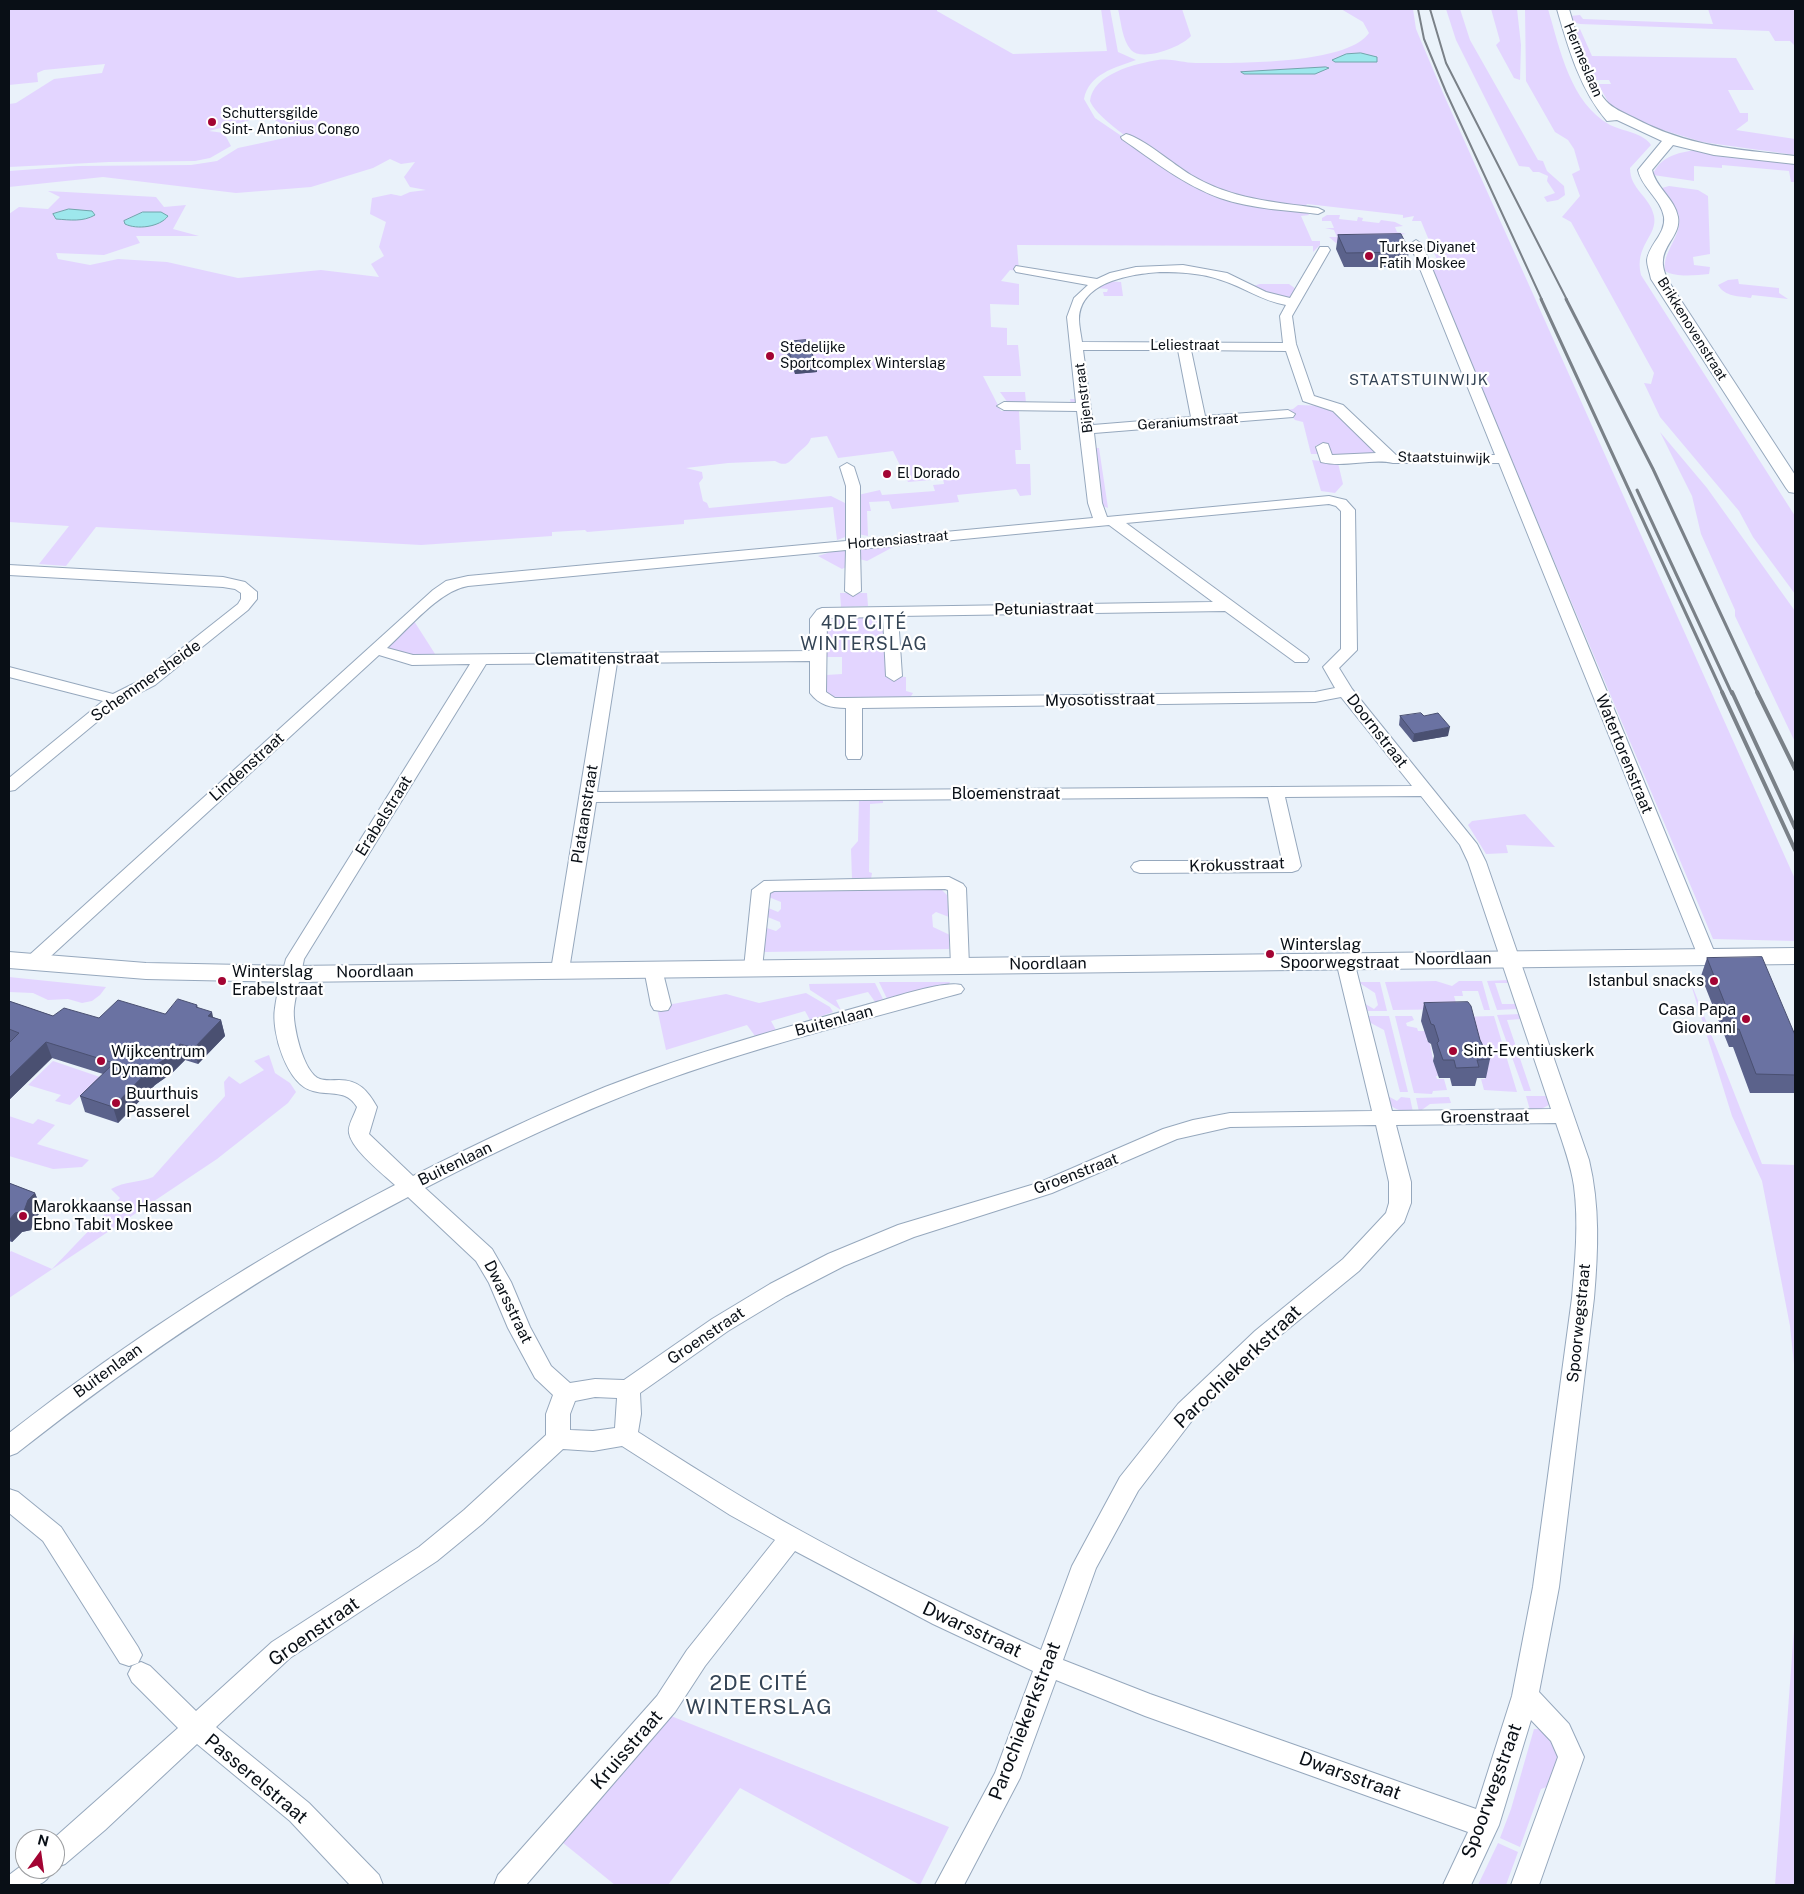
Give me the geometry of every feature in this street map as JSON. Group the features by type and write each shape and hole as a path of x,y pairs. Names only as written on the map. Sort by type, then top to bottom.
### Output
{"street":[{"name":"Hermeslaan","path":"1563,9 1596,95 1605,112 1622,124 1657,138 1670,140"},
{"path":"1126,137 1181,173 1225,196 1264,204 1318,211"},
{"path":"1650,163 1670,140 1690,145 1795,160"},
{"path":"1650,163 1690,145"},
{"name":"Brikkenovenstraat","path":"1650,163 1645,170 1646,178 1668,206 1672,219 1671,228 1654,262 1660,279 1795,488"},
{"name":"Staatstuinwijk","path":"1416,244 1541,551"},
{"path":"1292,347 1286,328 1286,316 1324,250"},
{"name":"Bijenstraat","path":"1108,521 1095,503 1088,429 1073,317 1075,307 1082,297 1098,283 1128,272 1156,268 1186,269 1223,276 1243,283 1269,298 1294,302"},
{"path":"1020,269 1098,283"},
{"name":"Leliestraat","path":"1078,346 1292,347"},
{"path":"1184,346 1199,421"},
{"name":"Staatstuinwijk","path":"1292,347 1308,398 1338,408 1386,455 1393,458 1503,459"},
{"path":"1004,406 1085,407"},
{"name":"Geraniumstraat","path":"1088,429 1288,414"},
{"name":"Staatstuinwijk","path":"1323,447 1326,459 1372,459 1386,455"},
{"name":"Hortensiastraat","path":"847,467 853,486 853,539"},
{"name":"Hortensiastraat","path":"468,580 853,539 1108,521 1328,500"},
{"name":"Doornstraat","path":"1328,500 1342,503 1348,510 1349,650 1331,667 1345,691 1468,844 1477,862 1510,959"},
{"path":"1108,521 1301,660"},
{"path":"853,539 853,591"},
{"name":"Watertorenstraat","path":"1541,551 1707,956"},
{"name":"Schemmersheide","path":"9,570 223,582 240,585 249,592 249,599 243,608 176,663 150,682 115,699 9,786"},
{"name":"Lindenstraat","path":"32,962 438,593 451,584 468,580"},
{"name":"Petuniastraat","path":"818,656 818,619 822,613 1228,606"},
{"path":"890,611 894,676"},
{"name":"Clematitenstraat","path":"377,650 412,660 818,656"},
{"path":"818,656 818,693 822,699 831,702 854,703 854,755"},
{"name":"Plataanstraat","path":"560,970 610,658"},
{"name":"Erabelstraat","path":"292,974 295,959 481,660"},
{"path":"9,672 115,699"},
{"name":"Myosotisstraat","path":"854,703 1315,697 1345,691"},
{"name":"Bloemenstraat","path":"588,797 1424,791"},
{"name":"Krokusstraat","path":"1140,867 1292,866 1274,792"},
{"path":"753,968 761,890 770,885 797,884 949,883 957,888 960,966"},
{"name":"Noordlaan","path":"9,960 146,971 292,974 1795,956"},
{"name":"Spoorwegstraat","path":"1457,1885 1485,1825 1525,1696 1546,1587 1583,1298 1587,1251 1585,1187 1566,1116 1510,959"},
{"name":"Parochiekerkstraat","path":"948,1885 1007,1778 1084,1566 1129,1484 1186,1411 1263,1337 1351,1265 1396,1216 1400,1203 1400,1182 1345,961"},
{"path":"653,969 661,1005"},
{"name":"Dwarsstraat","path":"292,974 284,1017 288,1044 302,1073 315,1085 353,1088 360,1093 367,1107 358,1128 359,1136 373,1152 484,1255 500,1282 519,1328 543,1372 566,1393"},
{"name":"Buitenlaan","path":"9,1446 72,1396 177,1323 293,1250 411,1186 563,1113 671,1071 802,1029 954,989"},
{"name":"Groenstraat","path":"628,1389 720,1325 778,1290 836,1260 906,1231 1045,1188 1170,1134 1193,1126 1230,1120 1566,1116"},
{"path":"595,1388 628,1389 630,1414 625,1436 593,1441 558,1439 558,1414 566,1393 595,1388"},
{"name":"Dwarsstraat","path":"625,1436 739,1508 792,1537 934,1612 1047,1665 1144,1704 1485,1825"},
{"name":"Groenstraat","path":"65,1846 281,1650 330,1616 372,1593 428,1554 473,1517 558,1439"},
{"name":"Passerelstraat","path":"9,1499 52,1534 135,1665 164,1700 196,1729 290,1804 369,1885"},
{"name":"Kruisstraat","path":"508,1885 666,1704 696,1658 792,1537"},
{"name":"Spoorwegstraat","path":"1525,1696 1560,1733 1571,1757 1525,1885"}],"shaded area":[{"path":"9,9 937,9 937,11 1013,54 1107,51 1101,9 1110,9 1118,52 1136,60 1104,73 1091,83 1084,99 1095,118 1173,171 1224,198 1308,213 1309,215 1301,216 1312,241 1320,241 1320,245 1313,252 1313,246 1017,245 1019,271 1010,270 1001,281 1019,284 1019,305 990,304 991,327 1007,328 1007,345 1018,345 1021,376 983,376 1001,411 1019,411 1021,450 1015,450 1016,464 1030,464 1031,495 1020,496 1016,489 957,495 959,502 892,509 889,501 869,502 871,511 867,511 868,536 858,534 858,495 880,490 882,495 935,491 933,485 944,484 943,479 908,482 893,451 838,458 827,436 811,438 806,446 785,464 775,461 728,463 686,468 702,472 703,478 699,483 703,501 707,503 709,508 831,496 845,503 848,536 837,540 833,507 684,520 684,524 587,532 585,530 552,532 552,536 421,545 96,527 66,566 39,564 69,526 9,522 9,214 19,207 48,209 60,197 48,191 156,197 164,207 186,205 173,229 199,236 136,236 140,243 104,255 56,253 58,259 90,265 118,259 167,262 238,278 321,270 379,277 371,264 384,256 379,247 386,222 370,214 372,198 391,194 401,196 410,192 426,190 410,187 404,177 415,162 401,164 390,159 373,168 311,187 236,193 103,177 9,187 9,171 78,166 191,165 217,161 238,148 299,135 298,131 270,118 273,114 209,131 224,133 231,146 210,158 195,161 109,162 9,167 9,104 16,103 54,79 102,73 105,64 44,70 37,73 38,82 9,85"},
{"path":"1118,9 1182,9 1191,36 1179,45 1162,52 1152,54 1136,53 1128,46 1122,30"},
{"path":"1341,9 1413,9 1416,29 1443,93 1795,879 1795,941 1713,939 1431,268 1440,267 1421,221 1412,221 1414,216 1403,218 1403,215 1307,204 1305,207 1257,201 1226,193 1182,172 1134,142 1098,113 1090,101 1093,92 1107,77 1116,72 1148,62 1172,60 1196,63 1262,62 1315,57 1338,51 1357,43 1369,33 1363,22"},
{"path":"1446,9 1460,9 1470,40 1538,160 1543,161 1547,171 1564,186 1565,195 1558,200 1547,202 1544,197 1555,193 1547,181 1548,176 1539,172 1533,172 1529,167 1519,166 1456,40"},
{"path":"1491,9 1517,9 1521,45 1520,80 1514,78 1496,45 1500,41"},
{"path":"1525,9 1548,9 1568,74 1585,103 1596,115 1610,125 1643,138 1651,145 1630,168 1633,182 1649,203 1654,216 1653,229 1641,256 1641,275 1795,516 1795,594 1753,537 1739,511 1660,417 1644,383 1651,384 1654,373 1571,222 1562,217 1580,196 1572,174 1580,170 1574,149 1568,140 1555,132 1526,81"},
{"path":"1708,9 1795,9 1795,46 1790,41 1775,41 1769,31 1580,24 1572,22 1570,16 1580,15 1583,19 1713,24"},
{"path":"1580,29 1592,56 1736,58 1754,90 1728,90 1740,113 1748,113 1748,121 1736,130 1795,139 1795,155 1702,142 1653,127 1611,107 1598,84 1611,84 1609,80 1594,80 1576,31"},
{"path":"1700,150 1795,163 1795,182 1791,182 1789,171 1722,165 1722,168 1694,166 1694,181 1653,175 1660,163 1666,159 1679,153"},
{"path":"1669,186 1698,190 1708,196 1710,254 1693,257 1694,265 1710,267 1709,274 1681,275 1665,271 1666,257 1678,231 1679,224 1676,210 1662,190 1662,188"},
{"path":"1327,215 1340,215 1339,219 1357,221 1358,217 1363,218 1362,221 1379,223 1381,220 1395,222 1403,226 1395,227 1397,232 1406,234 1336,243 1329,237 1337,237 1334,230 1325,228 1334,228 1331,221 1322,221 1322,218"},
{"path":"1738,279 1739,284 1779,288 1779,293 1788,299 1752,295 1751,298 1737,296 1724,292 1718,285 1728,280"},
{"path":"1107,281 1121,282 1123,296 1104,296 1103,292 1107,292 1108,289 1097,288"},
{"path":"1260,284 1289,284 1296,289 1292,296 1282,298 1267,294 1253,286"},
{"path":"1000,392 1025,392 1026,403 1071,404 1070,399 1075,399 1075,405 1008,403"},
{"path":"1298,405 1326,406 1376,450 1375,455 1335,456 1329,453 1328,446 1316,445 1318,454 1311,454 1303,422 1295,420 1287,410 1293,409"},
{"path":"1660,432 1707,488 1795,611 1795,742 1735,616 1735,610 1701,534 1692,496"},
{"path":"1093,448 1099,448 1108,508 1100,505"},
{"path":"1312,460 1338,463 1343,484 1335,493 1321,491"},
{"path":"893,543 895,546 867,561 859,559 860,550 864,547"},
{"path":"840,549 847,552 848,566 842,569 818,556"},
{"path":"840,593 867,593 868,606 841,607"},
{"path":"879,615 884,619 886,676 906,677 906,691 913,693 910,698 835,698 825,693 826,675 842,674 842,657 826,657 826,620 830,616"},
{"path":"414,621 437,657 415,657 388,648 389,643"},
{"path":"883,798 883,803 870,804 869,872 872,873 871,879 852,879 851,849 858,841 859,799"},
{"path":"1525,814 1555,847 1506,845 1508,853 1486,854 1468,825 1472,821"},
{"path":"940,888 947,895 949,917 936,912 932,915 933,927 950,935 949,949 765,952 763,945 764,927 776,931 781,927 780,922 765,916 766,907 778,912 781,909 781,902 766,896 769,892 777,889"},
{"path":"1688,975 1762,1164 1795,1165 1795,1374 1790,1326 1762,1181 1732,1116"},
{"path":"9,977 106,987 92,1001 82,1003 68,999 48,1000 33,993 9,992"},
{"path":"1509,980 1510,983 1495,983 1502,1004 1517,1004 1518,1009 1497,1010 1487,981"},
{"path":"1436,981 1452,986 1459,981 1482,981 1490,1010 1484,1010 1478,991 1462,991 1463,996 1454,996 1458,1009 1393,1010 1385,982"},
{"path":"879,982 950,982 947,988 889,1003"},
{"path":"1358,982 1380,982 1387,1011 1365,1011 1362,1002 1374,1009 1378,1005 1375,993"},
{"path":"875,983 885,1003 878,1006 868,992 836,1000 841,1010 810,990 809,984"},
{"path":"806,993 830,1007 833,1012 810,1020 805,1011 771,1021 776,1030 755,1036 747,1025 666,1050 657,1008 726,994 759,1003"},
{"path":"1521,1014 1522,1019 1507,1020 1531,1091 1524,1091 1497,1015"},
{"path":"1366,1016 1389,1016 1408,1092 1400,1092 1384,1030 1367,1021"},
{"path":"1395,1016 1412,1016 1414,1020 1406,1023 1407,1026 1417,1028 1418,1031 1426,1031 1428,1037 1426,1039 1430,1044 1434,1064 1437,1066 1439,1076 1436,1076 1437,1079 1444,1079 1447,1090 1433,1091 1432,1094 1414,1093"},
{"path":"1494,1016 1517,1092 1484,1090 1481,1079 1485,1079 1485,1076 1457,1017"},
{"path":"269,1055 275,1073 290,1083 296,1092 288,1103 217,1159 9,1298 9,1253 11,1251 52,1269 120,1198 111,1189 153,1177 225,1096 224,1082 229,1076 240,1084 264,1070 254,1061"},
{"path":"53,1061 100,1077 70,1105 55,1101 61,1095 28,1085"},
{"path":"1384,1094 1397,1101 1401,1097 1410,1098 1413,1112 1395,1108 1389,1103"},
{"path":"1526,1096 1549,1096 1549,1105 1539,1110 1530,1110"},
{"path":"1449,1097 1451,1103 1430,1104 1419,1112 1416,1098"},
{"path":"9,1116 33,1124 38,1119 55,1125 37,1144 89,1160 82,1167 53,1169 9,1156"},
{"path":"1795,1616 1795,1885 1775,1885"},
{"path":"666,1714 949,1827 920,1885 740,1788 668,1885 615,1885 562,1842"},
{"path":"1534,1729 1543,1729 1562,1750 1552,1785 1541,1789 1520,1847 1500,1838 1511,1809"},
{"path":"1498,1843 1518,1852 1506,1885 1478,1885"}],"water":[{"path":"1361,53 1377,57 1377,62 1335,62 1332,60 1346,54"},
{"path":"1329,68 1315,74 1244,74 1241,72"},
{"path":"69,209 92,211 95,215 86,219 71,220 56,219 53,214"},
{"path":"143,212 161,212 168,216 160,223 154,225 136,227 125,224 124,221"}],"building":[{"path":"1401,234 1409,250 1406,250 1406,252 1346,253 1338,235"},
{"path":"806,340 817,365 795,367 785,342"},
{"path":"1421,713 1424,716 1438,713 1450,727 1414,734 1400,716"},
{"name":"Casa Papa Giovanni","path":"1762,957 1795,1035 1795,1075 1756,1074 1739,1029 1735,1029 1707,958"},
{"path":"178,999 212,1012 208,1016 221,1020 194,1048 180,1044 168,1057 150,1069 113,1107 80,1096 114,1063 46,1042 9,1078 9,1043 19,1033 9,1029 9,1001 53,1016 64,1008 99,1018 118,1000 165,1014"},
{"path":"1468,1002 1471,1006 1480,1040 1490,1059 1477,1060 1479,1067 1456,1068 1454,1060 1443,1060 1437,1043 1439,1041 1434,1025 1431,1024 1424,1003"},
{"path":"9,1183 35,1193 28,1200 24,1211 15,1213 9,1220"}],"railway":[{"path":"1418,9 1424,39 1446,92 1542,300"},
{"path":"1430,9 1446,63 1567,300"},
{"path":"1541,299 1723,694"},
{"path":"1566,299 1653,469 1758,694"},
{"path":"1637,490 1732,694"},
{"path":"1722,692 1795,850"},
{"path":"1732,692 1795,828"},
{"path":"1757,692 1795,769"}],"place":[{"name":"Schuttersgilde Sint- Antonius Congo","path":"212,122"},
{"name":"Turkse Diyanet Fatih Moskee","path":"1369,256"},
{"name":"Stedelijke Sportcomplex Winterslag","path":"770,356"},
{"name":"El Dorado","path":"887,474"},
{"name":"Winterslag Spoorwegstraat","path":"1270,954"},
{"name":"Winterslag Erabelstraat","path":"222,981"},
{"name":"Istanbul snacks","path":"1714,981"},
{"name":"Casa Papa Giovanni","path":"1746,1019"},
{"name":"Sint-Eventiuskerk","path":"1453,1051"},
{"name":"Wijkcentrum Dynamo","path":"101,1061"},
{"name":"Buurthuis Passerel","path":"116,1103"},
{"name":"Marokkaanse Hassan Ebno Tabit Moskee","path":"23,1216"}],"district":[{"name":"STAATSTUINWIJK","path":"1419,380"},
{"name":"4DE CITÉ WINTERSLAG","path":"864,633"},
{"name":"2DE CITÉ WINTERSLAG","path":"759,1696"}]}
